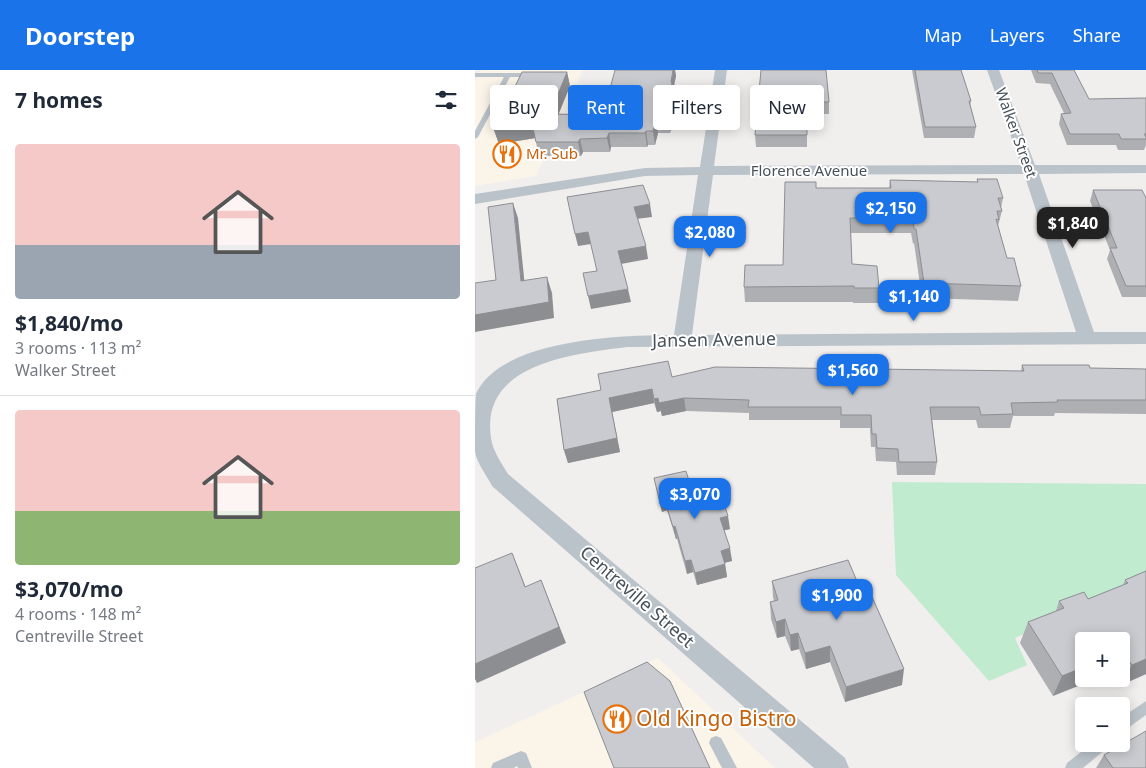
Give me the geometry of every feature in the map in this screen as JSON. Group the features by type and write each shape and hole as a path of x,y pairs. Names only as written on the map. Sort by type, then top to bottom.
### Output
{"street":[{"path":"682,339 721,70"},
{"name":"Walker Street","path":"993,70 1030,170 1087,338"},
{"name":"Florence Avenue","path":"475,199 645,172 1146,169"},
{"name":"Jansen Avenue","path":"481,403 494,384 507,372 531,359 560,351 627,341 682,339 1146,338"},
{"name":"Centreville Street","path":"481,403 479,425 483,448 500,480 835,768"}],"lane":[{"path":"475,75 537,75"},
{"path":"475,137 508,75"},
{"path":"1130,720 1146,707"},
{"path":"716,743 731,768"},
{"path":"1072,768 1091,752"},
{"path":"498,768 521,758 525,768"}],"shaded area":[{"path":"481,70 583,70 576,85 568,85 568,104 558,126 558,85 490,85 490,130 556,130 536,176 475,186 475,81"},
{"path":"658,658 775,768 475,768 475,742"}],"green space":[{"path":"892,482 1146,484 1146,577 1015,638 1027,665 989,681 896,575"}],"building":[{"path":"615,70 673,70 672,85 653,85 653,131 646,131 645,133 609,133 607,138 580,139 578,142 536,142 533,130 558,130 558,114 568,114 568,130 643,130 643,85 611,85"},
{"path":"761,70 826,70 829,102 824,102 824,85 760,85"},
{"path":"915,70 961,70 971,101 969,101 976,127 925,127"},
{"path":"1037,70 1074,70 1089,99 1146,98 1146,134 1144,134 1146,139 1121,139 1119,134 1070,134 1061,114 1071,113 1052,73 1038,73"},
{"path":"522,72 567,72 558,94 558,85 516,85"},
{"path":"755,130 807,130 807,135 755,135"},
{"path":"977,179 997,179 1003,198 998,198 1002,211 997,211 999,220 996,219 1007,258 1014,258 1021,286 924,283 913,218 850,218 852,264 877,266 879,288 854,288 854,286 744,287 745,265 783,265 785,182 816,182 816,188 891,188 890,180 978,182"},
{"path":"643,185 650,204 634,207 646,246 618,251 628,289 588,296 583,273 597,271 588,232 575,234 567,197"},
{"path":"1093,190 1142,190 1146,198 1146,286 1126,286 1110,248 1117,248"},
{"path":"513,203 521,281 547,277 549,302 475,315 475,283 496,280 488,207"},
{"path":"668,361 672,377 715,367 1024,371 1022,365 1089,365 1090,368 1146,369 1146,400 1057,400 1058,402 1011,403 1013,414 981,415 979,407 930,407 937,462 899,462 898,449 877,448 876,434 872,434 871,415 841,415 841,407 748,407 749,400 684,398 659,403 658,398 654,399 652,389 609,398 617,438 564,450 557,399 601,390 598,374"},
{"path":"686,471 690,484 701,481 705,496 720,492 728,516 720,518 730,548 721,551 725,564 695,573 691,560 685,561 675,526 673,527 664,498 659,499 654,478"},
{"path":"512,553 525,587 541,580 559,627 475,664 475,568"},
{"path":"848,560 862,593 869,590 904,669 846,687 830,646 805,653 798,633 790,635 785,619 776,622 770,602 778,600 772,581"},
{"path":"1146,571 1146,659 1132,665 1130,662 1130,632 1075,632 1075,671 1062,676 1028,622 1064,608 1059,601 1084,592 1088,599 1128,583 1125,580"},
{"path":"647,662 670,681 710,768 614,768 584,692"},
{"path":"1146,731 1146,768 1113,768 1104,755 1109,752 1130,752 1130,740"}],"place":[{"name":"Mr. Sub","path":"507,154"},
{"name":"Old Kingo Bistro","path":"617,719"}]}
